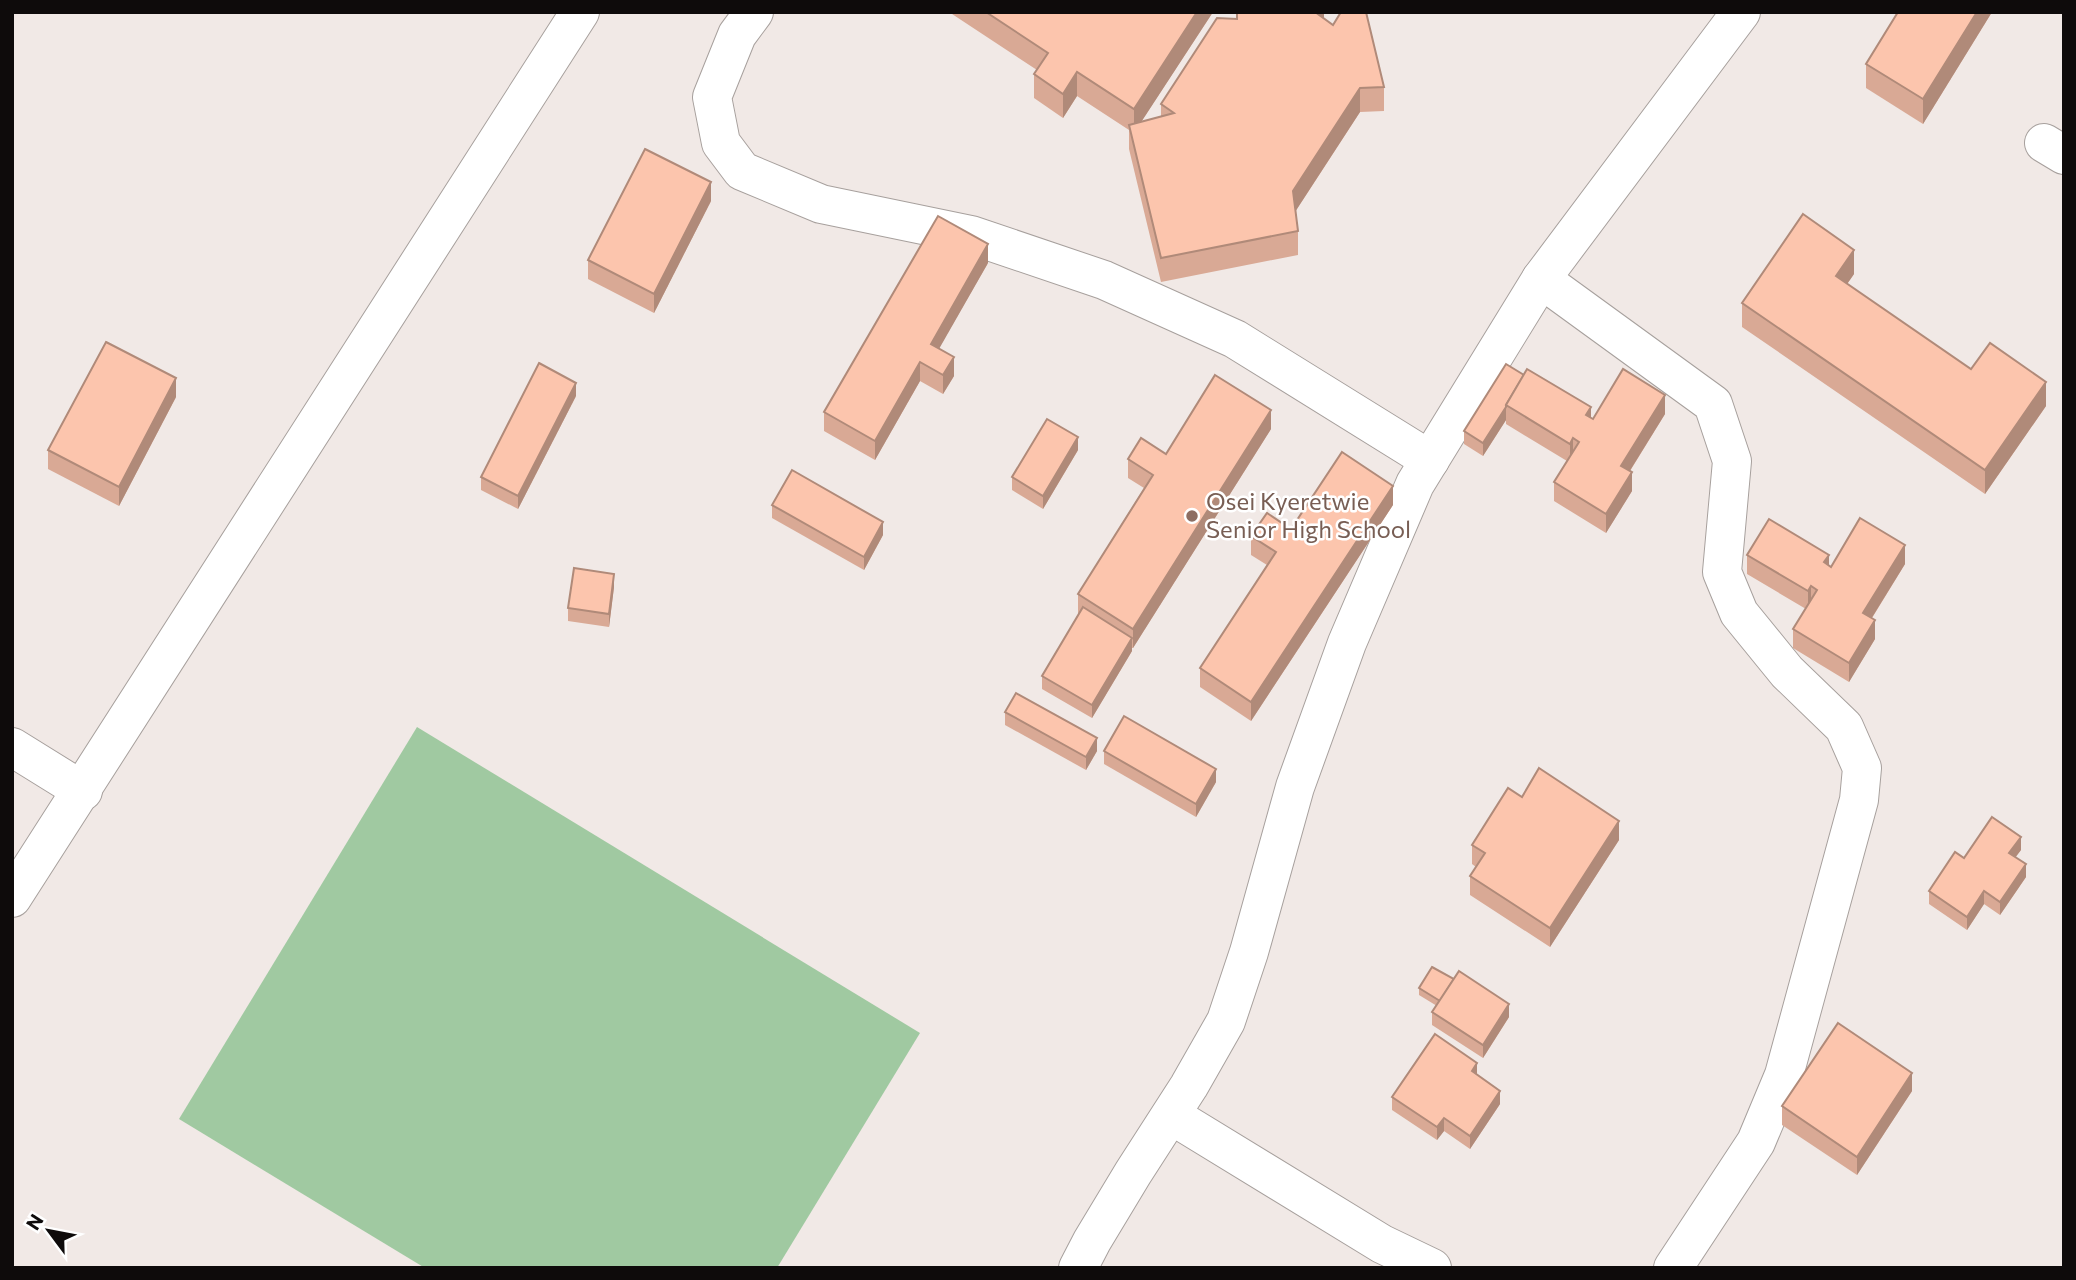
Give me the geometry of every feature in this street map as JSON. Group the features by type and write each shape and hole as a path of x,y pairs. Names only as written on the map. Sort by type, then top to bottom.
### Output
{"street":[{"path":"12,898 580,12"},
{"path":"754,12 737,35 712,97 721,143 742,171 821,204 971,235 1104,280 1236,339 1430,460"},
{"path":"1078,1268 1091,1241 1171,1115 1226,1021 1248,953 1294,787 1342,656 1415,484 1541,279 1741,12"},
{"path":"1541,279 1713,404 1732,461 1722,572 1739,613 1787,671 1844,727 1862,768 1859,800 1784,1075 1756,1142 1673,1268"},
{"path":"12,747 83,791"},
{"path":"1171,1115 1382,1244 1432,1268"}],"green space":[{"path":"417,727 920,1033 777,1268 425,1268 179,1119"}],"building":[{"path":"986,12 1197,12 1134,109 1077,72 1063,94 1034,74 1048,53"},
{"path":"1237,12 1315,12 1333,25 1341,12 1366,12 1384,87 1360,88 1293,191 1298,231 1161,258 1129,125 1174,113 1161,104 1217,18 1237,19"},
{"path":"1898,12 1977,12 1923,99 1866,64"},
{"path":"645,149 711,182 654,294 588,260"},
{"path":"1803,214 1854,250 1836,276 1971,369 1990,343 2046,382 1985,470 1742,303"},
{"path":"938,216 988,244 931,344 954,357 943,375 920,362 875,441 824,412"},
{"path":"106,342 176,378 119,487 48,450"},
{"path":"539,363 576,383 518,496 481,477"},
{"path":"1506,364 1524,375 1483,443 1464,431"},
{"path":"1527,369 1591,407 1586,415 1593,419 1623,369 1665,395 1621,466 1632,472 1606,514 1554,482 1579,442 1573,438 1570,444 1506,405"},
{"path":"1215,375 1271,410 1133,629 1078,594 1153,475 1128,459 1141,438 1166,454"},
{"path":"1047,419 1078,437 1043,496 1012,477"},
{"path":"1342,452 1393,486 1251,702 1200,668 1276,552 1251,536 1267,513 1291,529"},
{"path":"792,470 883,522 864,557 772,505"},
{"path":"1860,518 1905,545 1863,613 1875,620 1849,663 1793,629 1817,590 1811,586 1808,591 1747,555 1769,519 1829,555 1824,562 1831,567"},
{"path":"574,568 614,574 609,614 568,608"},
{"path":"1083,607 1132,638 1092,705 1042,676"},
{"path":"1016,693 1097,738 1086,757 1005,712"},
{"path":"1124,716 1216,769 1196,804 1104,751"},
{"path":"1539,768 1619,821 1550,928 1470,876 1485,853 1472,845 1508,788 1522,797"},
{"path":"1992,817 2021,837 2009,853 2026,864 2000,902 1984,891 1967,917 1929,891 1955,852 1964,858"},
{"path":"1432,967 1454,979 1440,1001 1419,988"},
{"path":"1459,971 1509,1004 1483,1045 1432,1012"},
{"path":"1838,1023 1912,1073 1857,1157 1782,1106"},
{"path":"1435,1034 1477,1063 1472,1071 1500,1091 1470,1136 1444,1118 1437,1127 1392,1097"}],"place":[{"name":"Osei Kyeretwie Senior High School","path":"1192,516"}]}
